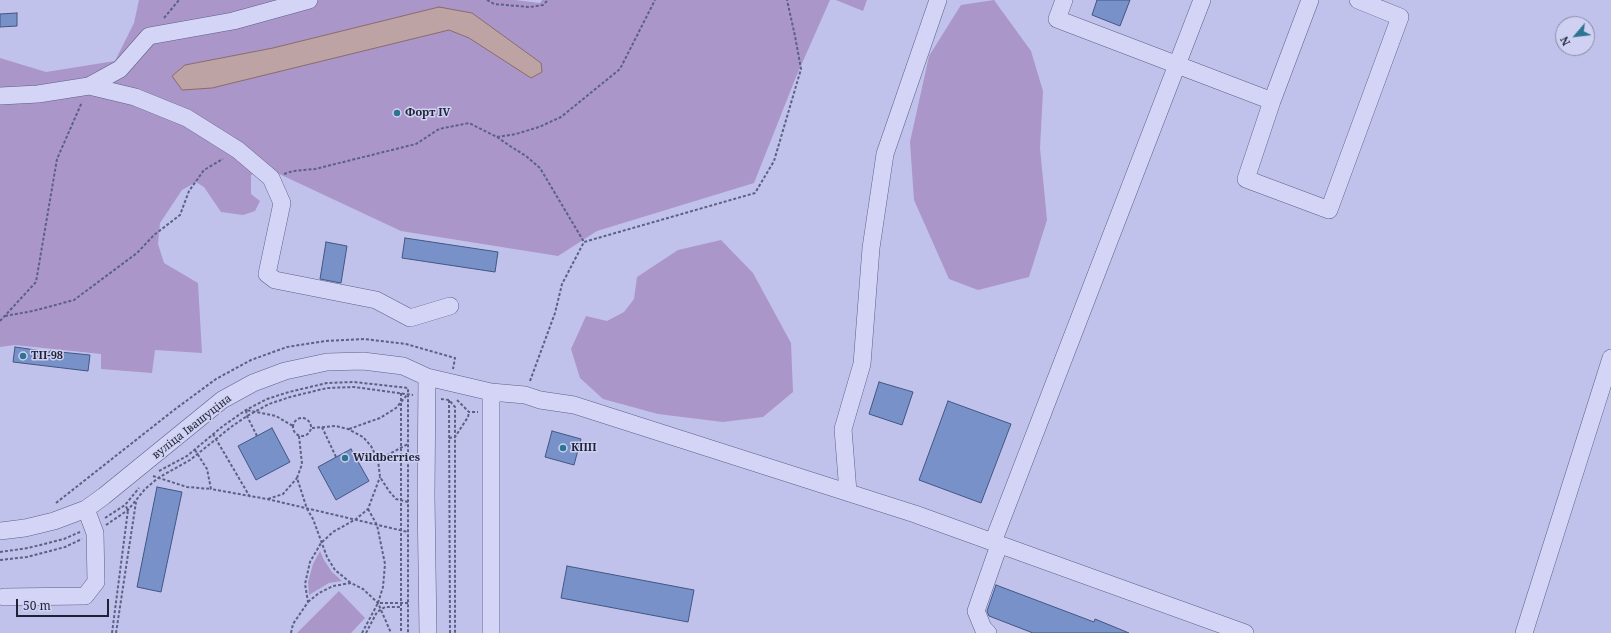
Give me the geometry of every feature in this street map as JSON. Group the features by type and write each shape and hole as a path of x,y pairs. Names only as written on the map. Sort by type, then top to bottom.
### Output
{"street":[{"path":"0,96 38,94 89,86 120,70 149,36 233,20 309,0"},
{"path":"848,492 843,429 862,364 871,248 886,154 938,0"},
{"path":"1064,0 1057,19 1272,101"},
{"path":"988,633 983,628 976,611 996,544 1202,0"},
{"path":"1310,0 1272,101 1246,179 1329,210 1400,17 1358,0"},
{"path":"89,86 135,97 187,118 238,150 271,178 282,203 268,274 274,280 376,300 410,318 450,306"},
{"path":"1524,633 1611,358"},
{"name":"вуліца Івашуціна","path":"0,531 25,528 54,521 86,509 222,400 253,383 286,371 327,362 363,361 403,366 450,389 525,395 540,400 574,405 915,514 1236,632"},
{"path":"427,378 426,496 428,633"},
{"path":"491,392 491,633"},
{"path":"4,597 85,596 96,582 94,529 86,509"}],"path":[{"path":"487,0 494,4 530,7 543,5 548,0"},
{"path":"497,137 516,134 539,127 561,117 620,69 655,0"},
{"path":"525,395 555,313 562,284 584,242 755,193 774,161 801,69 787,0"},
{"path":"0,321 36,282 57,159 89,86"},
{"path":"271,178 293,171 315,169 416,144 439,129 470,122 526,156 540,168 584,242"},
{"path":"5,316 33,311 74,300 137,253 154,236 180,215 189,191 204,170 238,150"},
{"path":"53,505 216,379 251,360 287,348 326,341 364,339 406,344 455,358 449,400 450,633"},
{"path":"408,532 267,499 212,489 187,487 151,476 187,456 213,434 246,410 274,397 327,383 354,382 408,388 408,394 408,444 408,502 408,532 408,633"},
{"path":"0,560 27,557 65,547 128,510 145,489 158,478 190,460 247,416 290,397 327,388 354,387 408,394"},
{"path":"450,389 457,400 469,412 491,412"},
{"path":"401,393 402,633"},
{"path":"348,429 380,418 401,403 408,394"},
{"path":"449,400 455,407 455,633"},
{"path":"246,410 276,416 293,426 296,434 299,436 302,464 297,478 283,494 267,499"},
{"path":"246,410 247,416 257,436"},
{"path":"449,438 455,437 468,417 469,412"},
{"path":"293,426 297,419 301,417 309,420 312,428"},
{"path":"308,602 305,584 310,562 322,543 333,532 356,519 368,509 380,478 378,460 371,446 363,438 348,429 336,426 312,428"},
{"path":"322,427 336,457"},
{"path":"299,436 308,435 312,428"},
{"path":"213,434 250,497"},
{"path":"378,460 408,444"},
{"path":"195,450 207,469 212,489"},
{"path":"297,478 307,509 313,519 327,557 335,570 351,583 363,589 378,603 391,633"},
{"path":"380,478 396,499 408,502"},
{"path":"0,552 28,548 64,539 94,529 125,505 141,486"},
{"path":"116,633 136,500"},
{"path":"112,633 128,510 125,505"},
{"path":"362,633 378,603 383,587 385,564 377,525 368,509"},
{"path":"291,633 293,624 308,602 319,593 333,586 351,583"},
{"path":"378,603 408,603"},
{"path":"366,633 377,612 381,609 401,607"}],"shaded area":[{"path":"139,0 515,0 540,3 542,0 830,0 796,77 754,183 597,231 558,256 401,231 275,172 262,171 251,175 251,194 260,201 255,211 243,215 221,212 204,187 196,182 182,190 160,223 158,244 164,263 198,283 202,353 155,350 152,373 101,369 101,354 15,345 0,347 0,58 46,72 115,61 134,23"},
{"path":"836,0 867,0 863,11"},
{"path":"994,0 1031,51 1043,91 1040,148 1047,220 1029,277 978,290 949,279 914,200 910,142 929,56 961,5"},
{"path":"439,7 472,13 541,63 542,72 531,78 469,38 449,30 212,88 182,90 172,76 185,65 273,48"},
{"path":"721,240 753,273 791,343 793,392 763,417 723,422 658,414 603,399 580,378 571,349 586,316 607,321 624,312 634,299 637,277 678,250"},
{"path":"320,551 332,572 342,581 329,583 309,595 308,582 313,564"},
{"path":"339,591 365,618 351,633 297,633"}],"building":[{"path":"1097,0 1130,0 1120,26 1092,15"},
{"path":"17,13 17,26 0,27 0,14"},
{"path":"405,238 498,252 495,272 402,258"},
{"path":"326,242 347,246 341,283 320,279"},
{"path":"15,347 50,352 90,355 88,371 13,362"},
{"path":"879,382 913,392 902,425 869,414"},
{"path":"948,401 1011,424 981,503 919,480"},
{"path":"272,428 290,462 256,480 238,446"},
{"name":"КПП","path":"552,431 581,439 574,465 545,457"},
{"path":"351,449 369,481 336,500 318,467"},
{"path":"157,487 182,492 161,592 137,587"},
{"path":"567,566 694,590 688,622 561,598"},
{"path":"996,585 1094,622 1095,619 1129,633 1033,633 989,616 987,611"}],"place":[{"name":"Форт IV","path":"397,113"},
{"name":"ТП-98","path":"23,356"},
{"name":"КПП","path":"563,448"},
{"name":"Wildberries","path":"345,458"}]}
